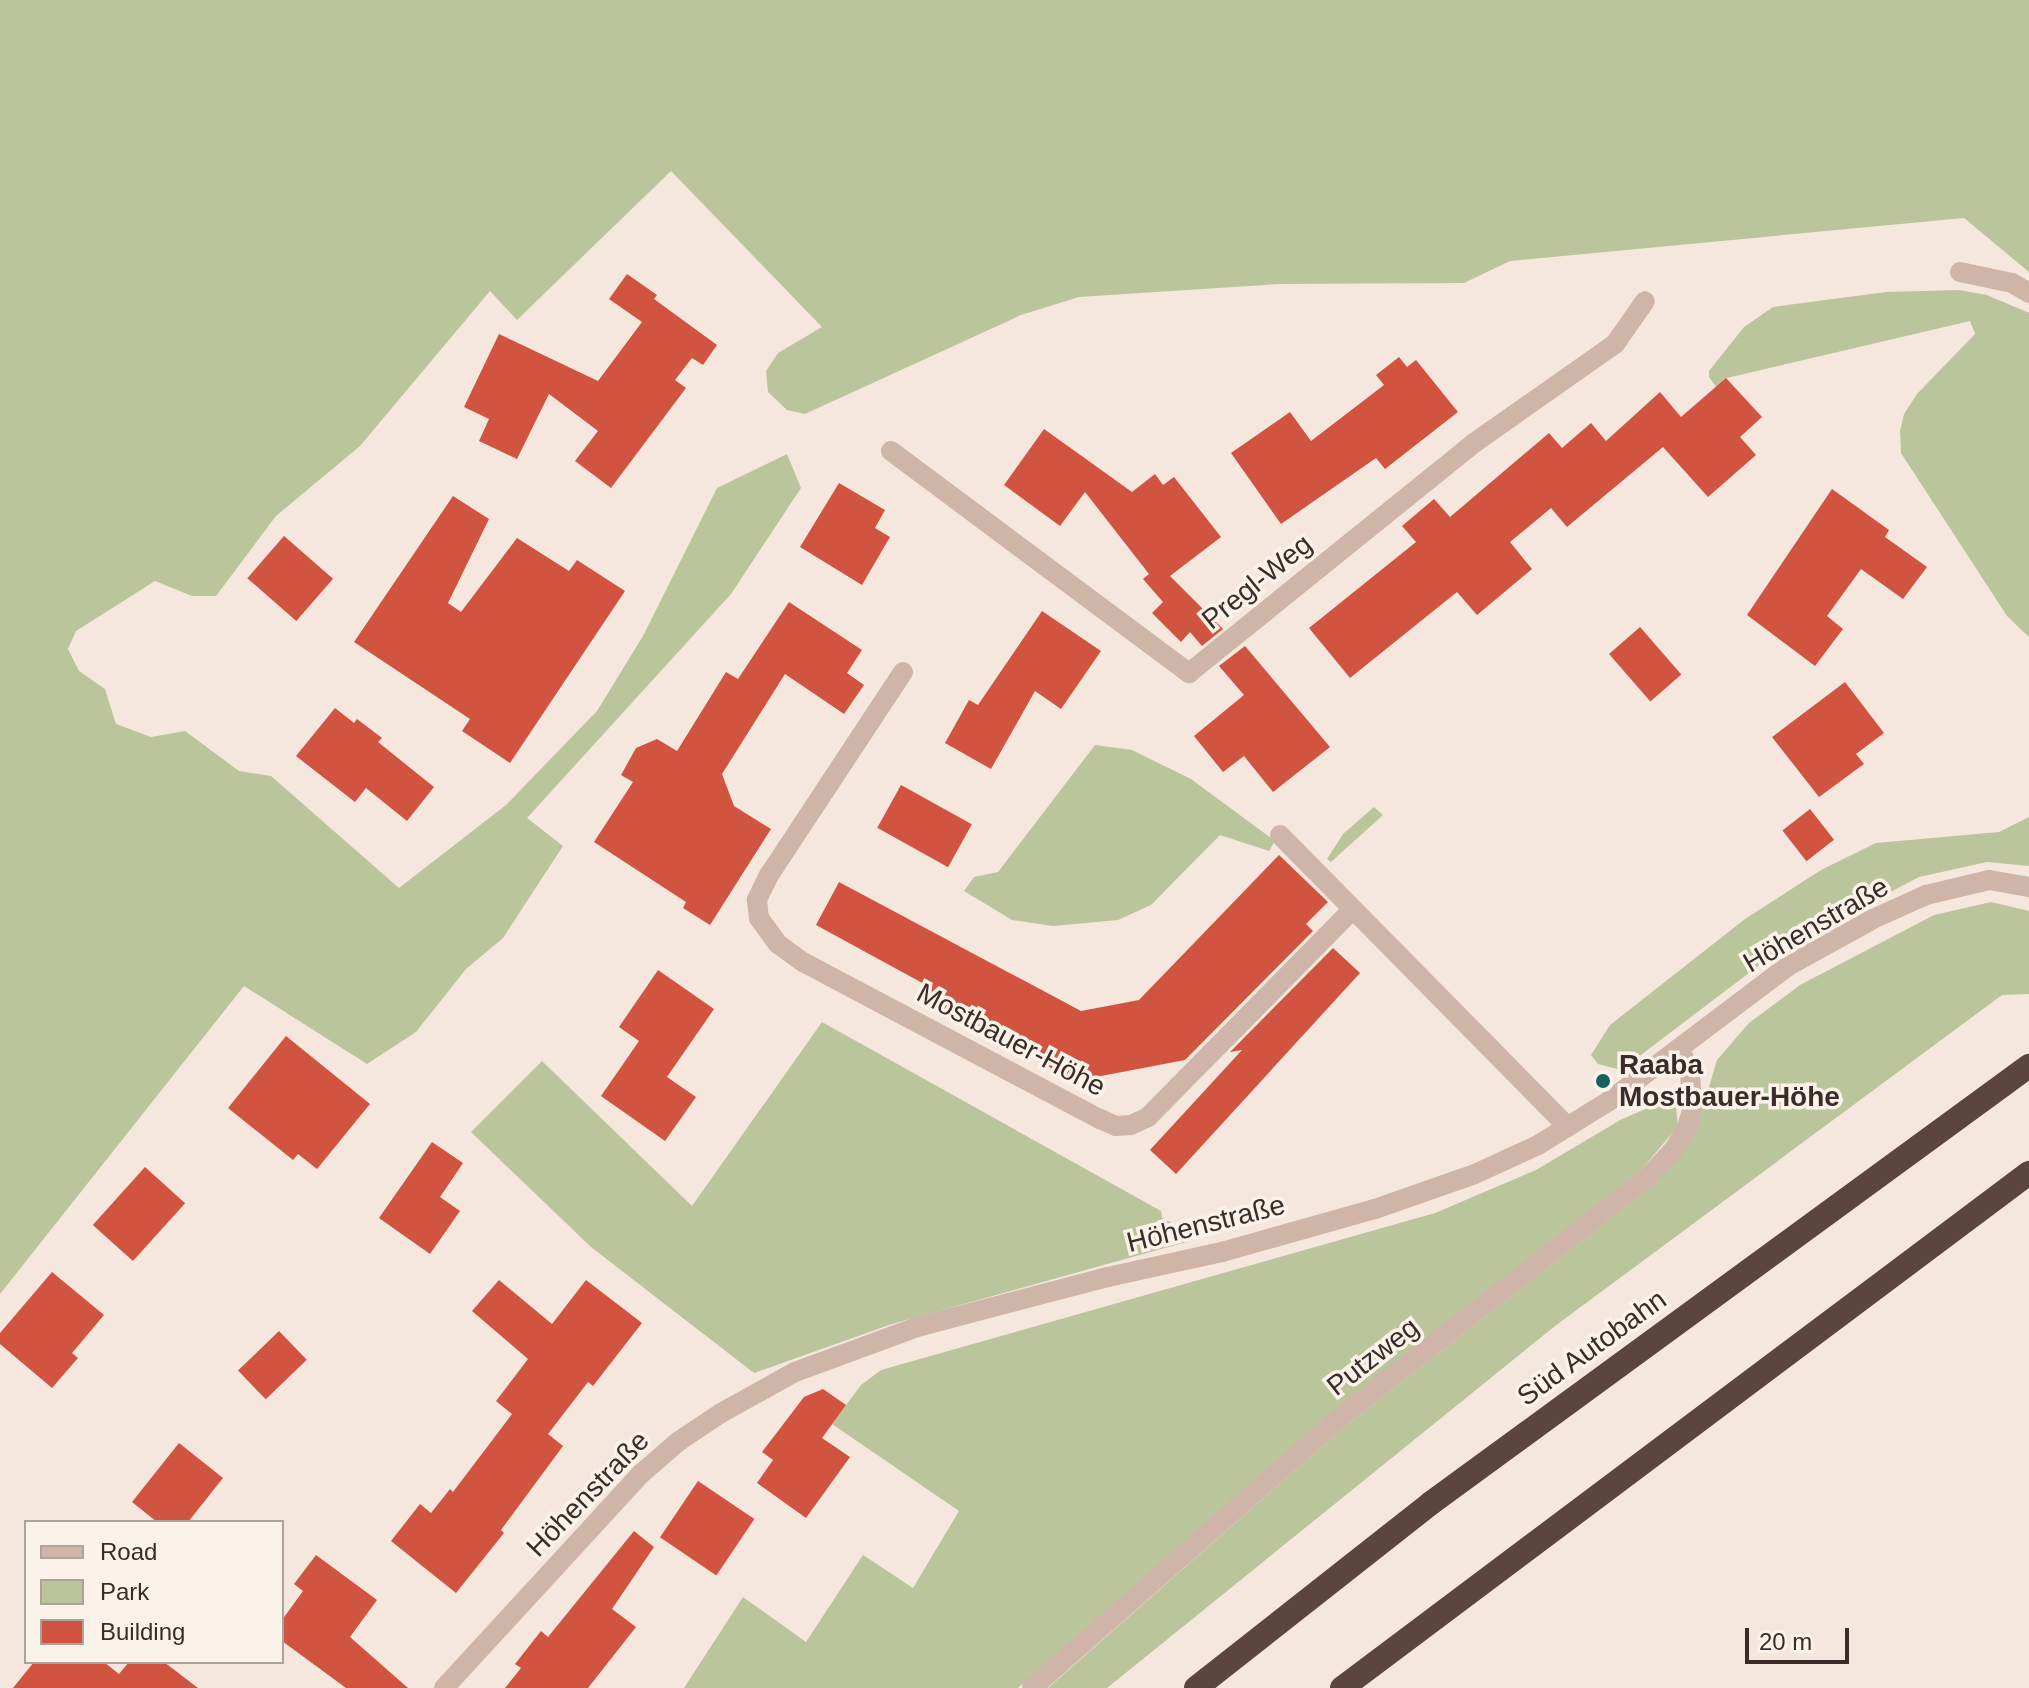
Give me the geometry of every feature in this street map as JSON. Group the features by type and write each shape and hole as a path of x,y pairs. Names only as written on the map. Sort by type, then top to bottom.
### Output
{"highway":[{"name":"Süd Autobahn","path":"1196,1688 1431,1503 2029,1066"},
{"path":"1342,1688 2029,1173"}],"street":[{"path":"1960,272 1983,275 2029,293"},
{"name":"Pregl-Weg","path":"891,451 1189,673 1474,443 1615,344 1645,301"},
{"name":"Mostbauer-Höhe","path":"903,672 769,875 757,900 759,918 778,944 803,962 1086,1112 1116,1126 1131,1125 1148,1117 1353,909"},
{"path":"1280,835 1568,1127"},
{"name":"Höhenstraße","path":"444,1688 642,1473 679,1441 721,1413 795,1372 917,1327 1108,1277 1222,1252 1375,1209 1475,1174 1568,1127 1679,1049 1788,966 1873,919 1926,895 1989,880 2029,887"},
{"name":"Putzweg","path":"1032,1688 1338,1419 1650,1175 1674,1149 1686,1130 1692,1110 1690,1070 1679,1049"}],"green space":[{"path":"0,0 2029,0 2029,272 1964,218 1510,261 1464,283 1278,284 1079,297 1021,315 805,414 787,410 768,392 766,371 778,353 822,327 671,171 517,320 490,291 360,446 276,516 216,596 192,596 155,581 76,631 68,649 79,671 105,689 116,724 151,737 185,731 239,771 271,776 399,888 506,805 597,711 643,636 717,488 787,454 801,488 731,594 527,818 563,846 503,938 466,969 416,1032 367,1064 244,986 0,1294"},
{"path":"1959,290 1987,295 2029,313 2029,637 2007,616 1901,453 1900,431 1904,414 1917,394 1975,334 1970,321 1727,378 1716,387 1709,377 1709,371 1744,327 1773,307 1886,292"},
{"path":"1095,745 1132,750 1191,779 1275,841 1269,851 1220,835 1151,905 1118,920 1053,926 1012,920 964,891 974,877 998,872"},
{"path":"1374,807 1383,815 1331,862 1327,859 1343,834"},
{"path":"2029,817 2029,866 1987,862 1919,877 1778,951 1621,1070 1598,1064 1591,1055 1610,1025 1745,919 1821,870 1876,843 1999,832"},
{"path":"1991,902 2029,911 2029,994 2002,995 1555,1326 1107,1688 1048,1688 1344,1427 1657,1182 1695,1134 1717,1060 1749,1023 1800,985 1934,915"},
{"path":"822,1022 1161,1211 1162,1218 1186,1230 1190,1241 892,1324 754,1373 591,1247 471,1132 542,1061 692,1206"},
{"path":"1662,1102 1676,1107 1678,1126 1643,1168 1129,1590 1018,1688 684,1688 743,1597 806,1642 863,1555 913,1588 959,1511 832,1424 861,1385 881,1370 1435,1213 1536,1170 1622,1119"}],"building":[{"path":"627,274 657,295 654,299 717,345 703,365 692,358 675,380 686,388 611,488 575,461 598,431 549,394 517,459 479,441 489,419 464,407 499,334 598,381 642,322 609,299"},
{"path":"1399,357 1407,367 1416,360 1458,412 1385,469 1376,458 1281,524 1231,453 1290,412 1311,441 1384,385 1376,375"},
{"path":"1726,378 1762,417 1740,437 1756,455 1708,497 1663,447 1567,527 1551,508 1510,542 1532,569 1477,615 1457,592 1350,678 1309,628 1416,542 1402,526 1434,499 1450,517 1549,433 1562,448 1591,423 1606,441 1660,392 1681,417"},
{"path":"1044,429 1132,492 1155,474 1163,485 1174,477 1221,537 1170,576 1223,629 1202,646 1190,632 1181,642 1152,613 1163,602 1143,579 1149,574 1085,492 1060,526 1004,485"},
{"path":"839,483 885,510 875,528 890,537 862,585 800,547"},
{"path":"1832,489 1889,530 1885,537 1927,567 1903,599 1861,569 1827,616 1843,629 1815,666 1747,615"},
{"path":"453,496 489,519 448,603 461,612 517,538 569,571 577,560 625,591 510,763 462,731 470,719 354,642"},
{"path":"284,536 333,579 296,621 247,578"},
{"path":"789,602 862,650 847,673 864,685 844,714 785,674 722,774 734,806 771,829 710,925 683,908 686,902 594,842 633,782 621,775 636,748 657,739 677,751 726,672 738,679"},
{"path":"1042,611 1101,651 1061,709 1035,691 991,769 945,743 969,700 978,705"},
{"path":"1640,627 1681,675 1650,701 1609,654"},
{"path":"1245,646 1330,747 1273,792 1244,756 1223,772 1194,736 1244,695 1219,666"},
{"path":"1845,682 1884,733 1856,754 1864,764 1819,797 1772,737"},
{"path":"335,708 354,723 357,719 382,738 378,742 434,787 407,821 366,788 355,802 296,756"},
{"path":"901,785 972,824 948,867 877,828"},
{"path":"1810,809 1834,840 1806,861 1782,831"},
{"path":"1279,855 1328,902 1306,924 1313,931 1185,1060 1075,1081 920,996 926,985 816,925 839,882 1081,1011 1139,1000"},
{"path":"1333,948 1360,973 1176,1174 1150,1150 1242,1050 1230,1052"},
{"path":"658,970 714,1009 667,1077 696,1097 665,1141 601,1096 639,1041 619,1027"},
{"path":"286,1036 370,1104 317,1169 298,1154 293,1160 228,1108"},
{"path":"432,1142 463,1163 440,1197 460,1211 430,1254 379,1218"},
{"path":"145,1167 185,1203 133,1261 93,1225"},
{"path":"52,1272 104,1315 72,1353 78,1358 52,1388 0,1344 0,1333"},
{"path":"499,1280 552,1324 586,1280 642,1323 593,1386 588,1382 548,1434 563,1446 501,1530 504,1533 456,1593 391,1541 420,1504 431,1513 450,1489 453,1492 512,1414 496,1401 528,1359 472,1311"},
{"path":"279,1331 307,1360 266,1399 238,1371"},
{"path":"823,1389 846,1405 822,1438 850,1457 806,1518 757,1483 773,1460 762,1452 804,1397"},
{"path":"179,1443 223,1478 190,1520 154,1520 132,1502"},
{"path":"698,1481 754,1519 716,1575 660,1537"},
{"path":"634,1531 654,1547 612,1609 636,1627 588,1688 505,1688 521,1668 515,1664 541,1631 548,1637"},
{"path":"316,1555 377,1600 350,1637 408,1688 346,1688 284,1642 284,1617 303,1591 294,1584"},
{"path":"32,1664 106,1664 119,1674 127,1664 167,1664 198,1688 13,1688"}],"place":[{"name":"Raaba Mostbauer-Höhe","path":"1603,1081"}]}
